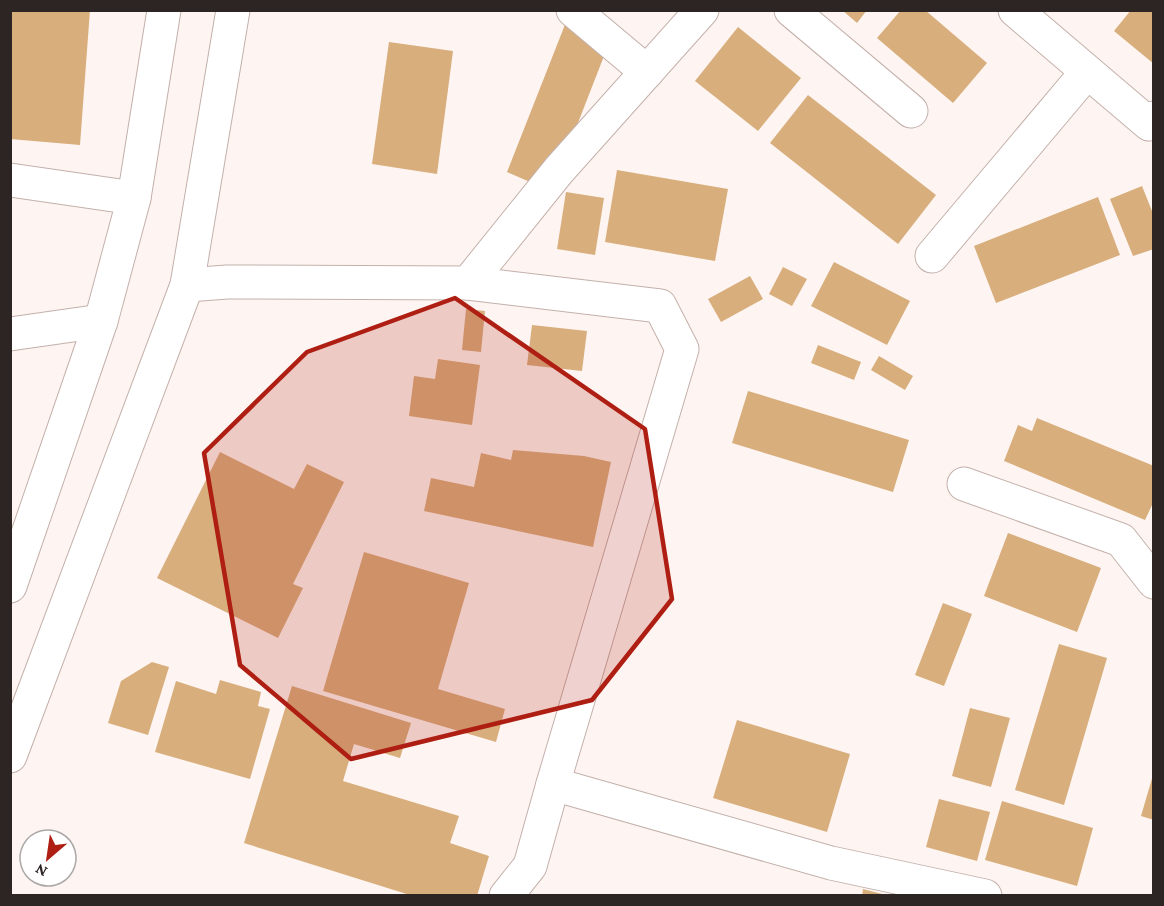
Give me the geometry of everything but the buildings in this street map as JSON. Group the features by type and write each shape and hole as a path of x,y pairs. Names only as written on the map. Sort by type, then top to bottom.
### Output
{"street":[{"path":"10,585 101,321 134,198 164,10"},
{"path":"10,756 187,285 233,10"},
{"path":"573,10 647,72"},
{"path":"468,283 559,170 702,10"},
{"path":"791,10 911,111"},
{"path":"1015,10 1149,124 1154,118"},
{"path":"932,256 1087,72"},
{"path":"10,180 134,198"},
{"path":"187,285 227,282 468,283 660,306 682,349 553,784 531,866 506,896"},
{"path":"10,334 101,321"},
{"path":"964,484 1121,540 1154,582"},
{"path":"553,784 831,863 985,896"}],"highlighted area":[{"path":"455,298 645,429 672,599 592,700 351,759 240,665 204,453 307,352"}]}
